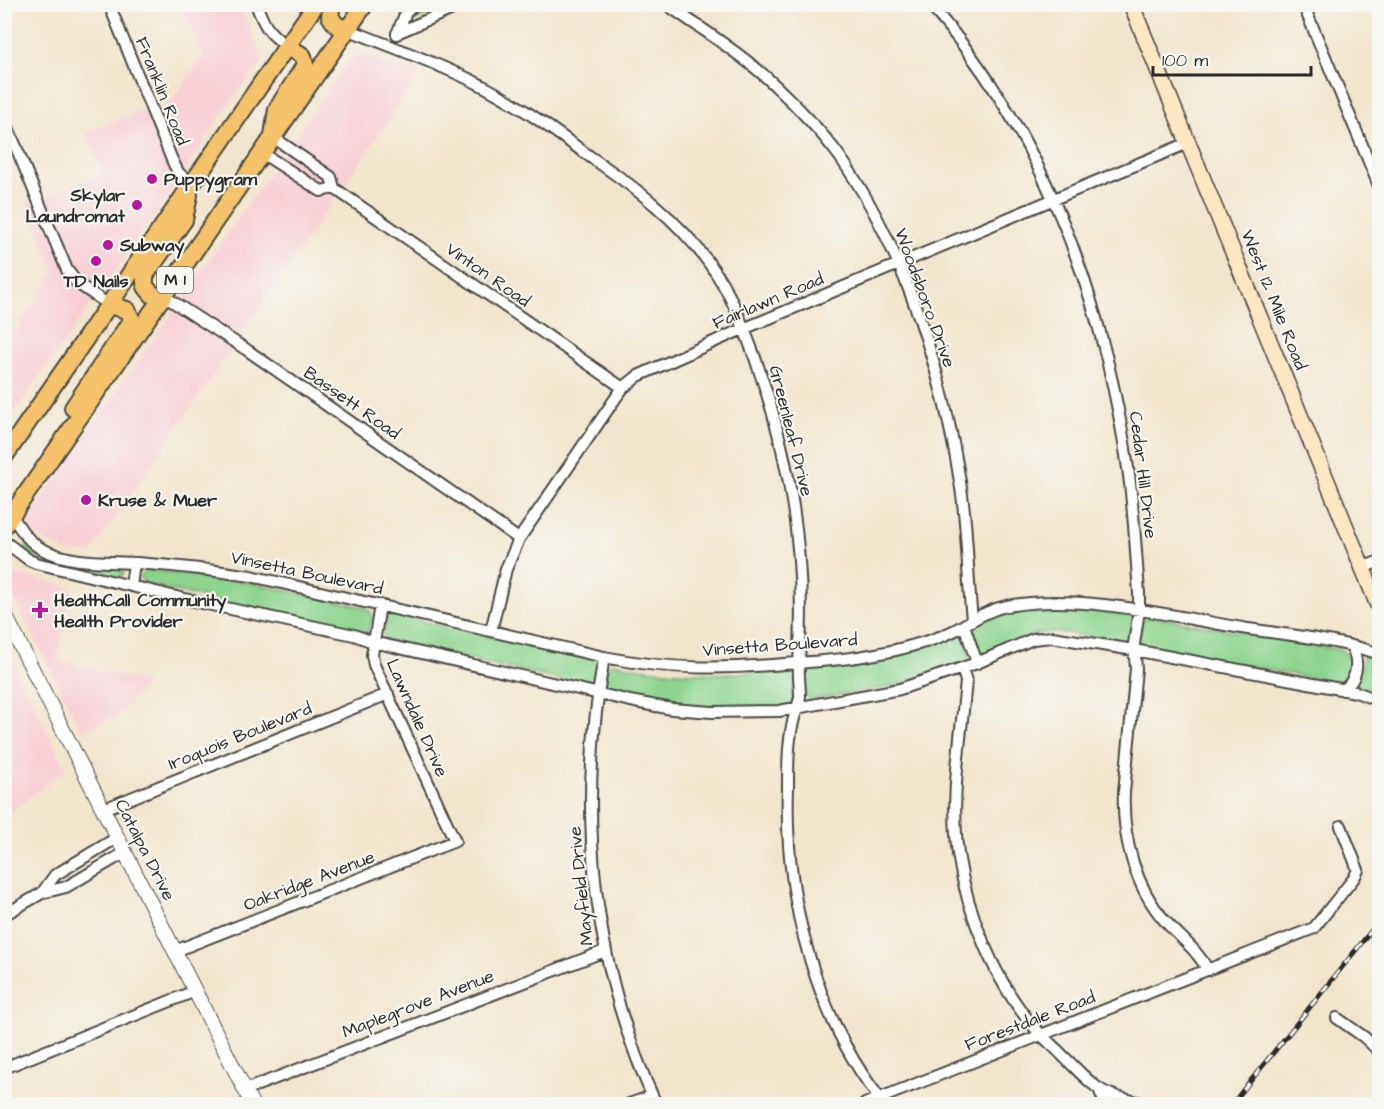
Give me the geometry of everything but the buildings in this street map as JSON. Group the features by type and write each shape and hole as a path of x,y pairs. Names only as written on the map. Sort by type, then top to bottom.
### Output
{"main road":[{"name":"M 1","path":"4,457 316,4"},
{"path":"332,4 330,15 336,26 347,29"},
{"name":"M 1","path":"8,521 364,4"},
{"name":"West 12 Mile Road","path":"1131,4 1380,610"},
{"path":"273,137 277,109 305,65 303,56 287,46"},
{"path":"164,296 153,295 145,286 144,280 184,220 191,185"},
{"path":"52,456 69,414 129,324 131,318 127,310 109,305"}],"street":[{"name":"Franklin Road","path":"109,4 172,160 178,172 191,185"},
{"path":"256,4 272,36 287,46"},
{"path":"390,46 406,12 416,4"},
{"path":"397,33 464,4"},
{"name":"Woodsboro Drive","path":"666,4 764,75 820,132 863,193 899,264 938,378 952,436 967,533 968,622 977,663"},
{"name":"Cedar Hill Drive","path":"929,4 967,48 1020,131 1053,200 1078,262 1102,341 1115,394 1132,501 1139,610 1134,650 1136,669 1123,811 1127,839 1138,877 1148,898 1166,922 1193,948 1208,970"},
{"path":"1304,4 1380,188"},
{"name":"Greenleaf Drive","path":"347,29 470,80 505,99 648,197 676,223 710,264 729,294 765,388 789,477 797,531 800,574 801,652 798,663 800,698 792,724 788,812 792,873 801,923 817,979 836,1025 857,1065 881,1102"},
{"path":"4,118 67,270 77,284 109,305"},
{"name":"Vinton Road","path":"273,137 331,177 334,188 623,388"},
{"name":"Fairlawn Road","path":"491,631 506,568 519,539 623,388 638,376 744,329 1188,143"},
{"name":"Vinton Road","path":"262,153 321,191 334,188"},
{"name":"Bassett Road","path":"164,296 519,539"},
{"name":"Vinsetta Boulevard","path":"8,521 40,548 55,555 251,576 604,657 662,666 711,669 798,663 883,653 931,640 1010,605 1045,601 1086,603 1139,610 1352,647 1380,654"},
{"path":"4,541 36,563 663,707 712,712 779,711 867,696 900,689 977,663 1019,644 1042,637 1073,639 1134,650 1366,694 1380,701"},
{"path":"1362,568 1380,561"},
{"path":"131,586 134,563"},
{"name":"Lawndale Drive","path":"380,605 373,642 374,665 455,841"},
{"name":"Catalpa Drive","path":"4,613 252,1104"},
{"path":"1343,690 1356,674 1356,660 1352,647"},
{"name":"Mayfield Drive","path":"604,657 591,758 594,886 604,951 625,1025 654,1100"},
{"path":"962,668 966,681 955,796 961,866 970,906 991,959 1017,1004 1041,1035 1099,1089 1145,1104"},
{"name":"Iroquois Boulevard","path":"104,809 388,694"},
{"name":"Forestdale Road","path":"865,1104 881,1102 1041,1035 1314,928 1358,870 1341,826"},
{"path":"42,893 55,875 118,837"},
{"name":"Oakridge Avenue","path":"175,951 455,841"},
{"path":"4,915 42,893 66,887 126,852"},
{"name":"Maplegrove Avenue","path":"245,1090 604,951"},
{"path":"4,1068 195,991"},
{"path":"1337,1018 1364,1037 1380,1052"},
{"path":"1099,1089 1105,1104"},
{"path":"629,1104 654,1100"}],"shaded area":[{"path":"199,5 241,5 263,60 231,101 171,192 5,425 5,324 15,332 55,272 27,203 103,174 87,133 140,111 167,108 203,56 183,11"},
{"path":"363,55 421,73 91,553 67,552 43,540 28,528 26,522 351,57"},
{"path":"7,572 72,588 56,660 147,683 119,715 82,732 5,580"},
{"path":"5,647 66,769 4,816"}],"green space":[{"path":"426,5 455,5 414,21 412,19 416,11"},
{"path":"27,546 59,562 121,568 124,574 119,578 34,557 24,549"},
{"path":"147,570 251,583 364,607 371,612 373,617 369,631 360,634 145,584 141,575"},
{"path":"1026,608 1066,608 1132,615 1134,619 1130,640 1124,644 1050,632 1026,637 984,654 978,652 971,634 972,628 977,623 993,615"},
{"path":"389,614 593,659 599,664 595,683 590,687 387,640 383,634 384,620"},
{"path":"1150,616 1341,650 1351,658 1353,670 1345,680 1337,682 1138,646 1141,624"},
{"path":"957,633 965,639 970,658 967,663 890,687 809,700 805,696 803,671 806,668 875,660 922,648"},
{"path":"1363,656 1379,660 1379,694 1368,688 1356,686 1361,674"},
{"path":"612,663 660,671 693,673 725,674 792,669 795,697 792,703 780,707 759,709 670,703 620,695 607,690 604,686 607,667"}],"railway":[{"path":"1232,1104 1380,920"}],"place":[{"name":"Puppygram","path":"152,179"},
{"name":"Skylar Laundromat","path":"137,205"},
{"name":"Subway","path":"108,245"},
{"name":"TD Nails","path":"96,261"},
{"name":"Kruse & Muer","path":"86,500"},
{"name":"HealthCall Community Health Provider","path":"40,610"}]}
